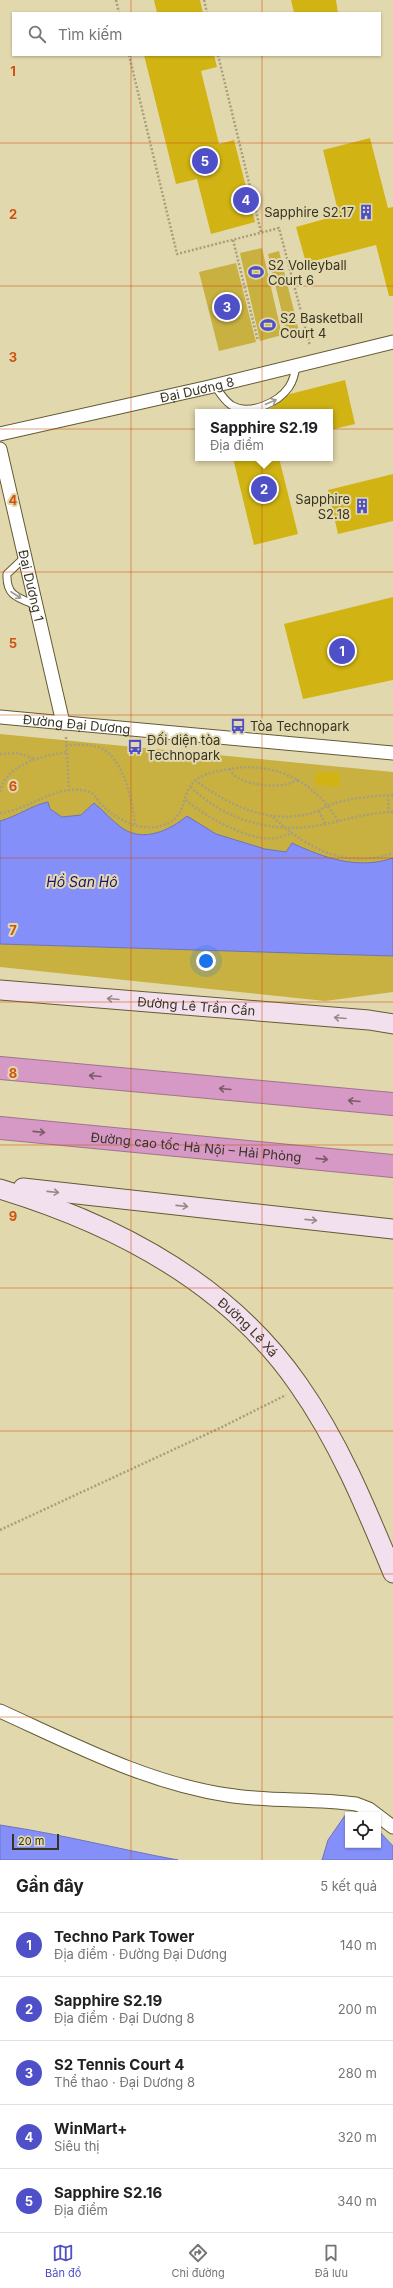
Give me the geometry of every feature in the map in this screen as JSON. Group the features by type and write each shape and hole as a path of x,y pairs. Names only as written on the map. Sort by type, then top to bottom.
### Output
{"highway":[{"path":"0,1068 393,1104"},
{"name":"Đường cao tốc Hà Nội – Hải Phòng","path":"0,1128 393,1166"}],"main road":[{"name":"Đường Lê Trần Cẩn","path":"0,990 369,1020 393,1024"},
{"path":"369,1020 393,1018"},
{"path":"0,1186 393,1229"},
{"name":"Đường Lê Xá","path":"0,1189 107,1228 161,1258 230,1308 265,1342 301,1388 343,1458 393,1573"}],"street":[{"name":"Đại Dương 8","path":"0,434 215,386 393,342"},
{"name":"Đại Dương 1","path":"0,449 62,723"},
{"name":"Đường Đại Dương","path":"0,717 393,752"},
{"path":"0,1711 110,1760 185,1786 244,1797 356,1804 369,1809 393,1827"}],"lane":[{"path":"250,409 257,408 277,400 289,387 296,366"},
{"path":"215,386 225,400 232,406 240,409"},
{"path":"25,557 7,574 6,585 10,592 17,597 36,605"}],"path":[{"path":"116,0 119,12"},
{"path":"204,0 207,12"},
{"path":"129,56 177,254 279,228 310,346"},
{"path":"218,56 262,232"},
{"path":"233,240 258,340"},
{"path":"66,737 69,791"},
{"path":"66,745 97,746 106,751 114,759 124,777 130,793 135,826"},
{"path":"0,792 1,785 7,776 35,760 66,752"},
{"path":"0,754 18,753 35,760"},
{"path":"0,813 17,809 48,795 69,791 88,791 95,795 113,814 135,826 144,828 165,825 181,813 191,787 196,780 203,776 230,769 255,767 272,769 298,779 313,789 338,821"},
{"path":"230,769 235,776 264,785 281,786 292,784 298,779"},
{"path":"196,780 228,803 250,811 273,816 296,815 319,810 327,805 372,795 393,795"},
{"path":"191,787 208,802 229,815 248,821 285,828 325,824 391,812 388,795"},
{"path":"186,800 213,820 238,831 259,837 276,839 292,833"},
{"path":"319,810 325,824"},
{"path":"273,816 292,833 313,847 328,854 366,859 393,853"},
{"path":"0,1530 220,1428 301,1388"}],"shaded area":[{"path":"262,248 282,335 260,341 240,253"},
{"path":"279,251 299,331 287,334 268,254"},
{"path":"236,263 256,342 219,351 199,272"},
{"path":"0,734 393,772 393,992 325,1001 0,967"}],"water":[{"name":"Hồ San Hô","path":"48,802 50,809 62,817 81,815 94,803 122,828 139,834 156,833 165,830 187,816 216,834 265,849 286,852 292,843 329,858 341,861 367,863 393,858 393,956 0,944 0,821"},
{"path":"345,1815 345,1848 381,1848 381,1833 393,1846 393,1860 322,1860 328,1840"},
{"path":"0,1825 45,1833 178,1860 0,1860"}],"building":[{"path":"154,0 200,0 203,12 157,12"},
{"path":"291,0 336,0 338,12 294,12"},
{"path":"144,56 214,56 217,67 201,71 219,144 234,140 255,222 211,234 197,179 176,184"},
{"name":"Sapphire S2.17","path":"370,138 388,208 393,207 393,296 389,296 376,245 306,263 296,227 339,215 323,150"},
{"path":"345,380 355,424 333,429 333,409 268,409 273,407 290,394"},
{"path":"234,461 280,461 298,534 254,545"},
{"name":"Sapphire S2.18","path":"393,474 393,521 338,534 328,490"},
{"path":"393,597 393,680 303,699 284,624"},
{"path":"316,772 340,773 339,787 315,785"}],"place":[{"name":"Sapphire S2.16","path":"205,161"},
{"name":"WinMart+","path":"246,200"},
{"name":"Sapphire S2.17","path":"366,212"},
{"name":"S2 Volleyball Court 6","path":"256,272"},
{"name":"S2 Tennis Court 4","path":"227,307"},
{"name":"S2 Basketball Court 4","path":"268,325"},
{"name":"Sapphire S2.19","path":"264,489"},
{"name":"Sapphire S2.18","path":"362,506"},
{"name":"Techno Park Tower","path":"342,651"},
{"name":"Tòa Technopark","path":"238,726"},
{"name":"Đối diện tòa Technopark","path":"135,747"}]}
